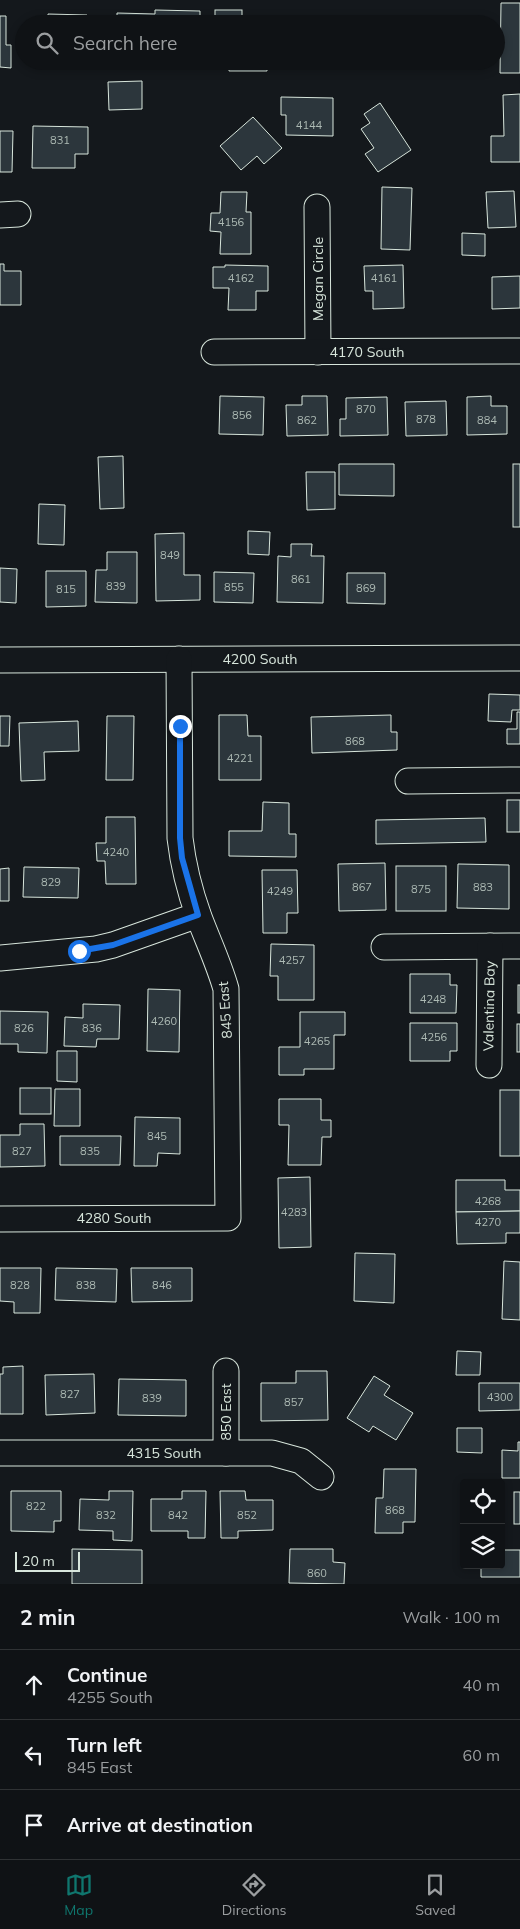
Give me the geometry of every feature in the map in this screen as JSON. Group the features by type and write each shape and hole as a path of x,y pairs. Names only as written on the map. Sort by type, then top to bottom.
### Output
{"street":[{"name":"Megan Circle","path":"318,207 318,352"},
{"name":"4170 South","path":"214,352 520,351"},
{"name":"4200 South","path":"0,660 520,658"},
{"name":"845 East","path":"179,659 180,838 182,858 198,915 221,970 226,989 228,1218"},
{"path":"408,781 520,780"},
{"path":"0,958 96,949 113,945 198,915"},
{"name":"Valentina Bay","path":"489,1065 490,946"},
{"path":"384,947 520,946"},
{"name":"4280 South","path":"0,1219 228,1218"},
{"name":"850 East","path":"226,1371 226,1453"},
{"name":"4315 South","path":"0,1453 272,1453 301,1461 321,1477"}],"building":[{"path":"501,3 520,3 520,73 500,73 500,70 505,70 505,15 501,15"},
{"path":"155,10 200,11 200,15 117,15 117,13 155,14"},
{"path":"215,10 242,10 242,15 215,15"},
{"path":"48,14 87,15 48,15"},
{"path":"0,16 6,16 6,45 11,45 11,68 0,67"},
{"path":"229,70 267,70 267,71"},
{"path":"142,81 142,109 109,110 108,82"},
{"path":"520,94 520,162 491,162 491,136 504,136 503,95"},
{"path":"281,97 333,98 333,136 286,135 286,115 281,115"},
{"path":"380,103 411,150 378,172 365,154 374,148 361,129 370,123 364,114"},
{"path":"253,117 282,148 264,164 257,156 241,170 220,146"},
{"path":"33,126 88,127 88,154 75,154 75,168 32,168"},
{"path":"0,131 13,131 12,172 0,172"},
{"path":"382,187 412,188 410,250 381,249"},
{"path":"514,191 516,227 488,228 486,192"},
{"path":"221,192 247,192 246,212 251,212 251,254 220,254 221,232 210,231 211,213 220,213"},
{"path":"462,233 485,234 485,256 462,255"},
{"path":"0,264 4,264 4,271 21,271 21,305 0,305"},
{"path":"225,265 268,266 268,291 256,291 256,310 228,310 229,288 213,288 213,267 225,267"},
{"path":"403,265 404,308 373,309 373,291 365,291 364,266"},
{"path":"520,276 520,308 492,309 492,277"},
{"path":"220,396 264,397 263,435 219,434"},
{"path":"302,396 327,396 328,435 287,436 286,405 302,405"},
{"path":"491,396 491,406 507,406 507,434 467,435 467,397"},
{"path":"387,397 388,435 340,436 340,419 346,419 346,398"},
{"path":"446,401 447,435 406,436 405,402"},
{"path":"123,456 124,508 100,509 98,457"},
{"path":"339,464 394,464 394,496 339,495"},
{"path":"513,464 520,464 520,527 513,527"},
{"path":"306,472 335,472 335,509 307,510"},
{"path":"39,504 65,505 64,545 38,544"},
{"path":"248,531 270,532 269,555 248,554"},
{"path":"184,533 184,575 200,575 200,600 156,601 155,534"},
{"path":"291,544 312,544 311,556 324,556 323,603 277,602 278,556 291,557"},
{"path":"107,552 137,552 137,603 95,602 96,570 107,570"},
{"path":"0,568 17,569 16,603 0,602"},
{"path":"46,571 86,571 86,606 46,607"},
{"path":"214,572 254,573 253,603 214,602"},
{"path":"347,573 385,573 385,604 347,603"},
{"path":"489,694 520,695 520,710 512,710 511,722 488,721"},
{"path":"517,712 520,712 520,744 507,744 507,729 517,729"},
{"path":"219,715 247,715 248,736 261,736 261,780 219,780"},
{"path":"391,715 391,732 397,732 397,750 312,753 311,717"},
{"path":"0,716 10,716 9,746 0,746"},
{"path":"107,716 134,716 133,780 106,780"},
{"path":"78,721 79,751 44,752 45,780 21,781 19,723"},
{"path":"507,800 520,800 520,832 507,832"},
{"path":"263,802 289,803 289,834 296,834 296,857 229,856 229,831 262,831"},
{"path":"106,817 135,817 136,884 106,884 105,861 97,861 96,843 106,843"},
{"path":"485,818 486,842 376,844 376,820"},
{"path":"385,863 386,910 339,911 338,864"},
{"path":"458,864 509,865 509,909 457,908"},
{"path":"396,866 446,866 446,911 396,911"},
{"path":"24,867 79,868 78,898 23,897"},
{"path":"9,868 9,901 0,901 0,869"},
{"path":"262,870 297,870 298,913 287,913 287,933 263,933"},
{"path":"271,944 314,945 314,1000 278,1000 278,976 270,976"},
{"path":"410,974 450,974 450,985 457,985 456,1013 410,1013"},
{"path":"518,985 520,985 520,1013 518,1013"},
{"path":"148,989 180,990 179,1052 147,1051"},
{"path":"83,1004 120,1005 119,1039 97,1039 96,1047 64,1046 65,1017 83,1018"},
{"path":"0,1011 48,1012 47,1053 18,1052 18,1044 0,1044"},
{"path":"300,1012 345,1012 345,1035 334,1035 334,1069 304,1069 304,1075 279,1075 279,1047 300,1047"},
{"path":"410,1023 457,1023 457,1051 450,1051 450,1061 410,1061"},
{"path":"517,1024 520,1024 520,1052 517,1052"},
{"path":"57,1051 77,1051 77,1082 57,1081"},
{"path":"20,1088 51,1088 51,1114 20,1114"},
{"path":"55,1089 80,1089 80,1126 54,1126"},
{"path":"500,1090 520,1090 520,1156 500,1156"},
{"path":"279,1099 321,1099 321,1120 331,1120 331,1137 322,1137 321,1165 288,1165 289,1125 279,1125"},
{"path":"135,1117 180,1118 180,1154 158,1153 157,1166 134,1166"},
{"path":"20,1124 44,1124 45,1166 0,1167 0,1135 20,1135"},
{"path":"60,1136 121,1136 120,1165 60,1165"},
{"path":"310,1177 311,1247 279,1248 278,1178"},
{"path":"456,1180 505,1180 505,1190 520,1190 520,1211 456,1212"},
{"path":"520,1211 520,1233 506,1233 506,1243 457,1244 456,1212"},
{"path":"355,1253 395,1254 394,1303 354,1301"},
{"path":"504,1261 520,1262 520,1320 502,1319"},
{"path":"0,1268 41,1268 40,1313 14,1313 14,1302 0,1301"},
{"path":"56,1268 117,1269 116,1302 55,1300"},
{"path":"131,1268 192,1268 192,1301 132,1302"},
{"path":"457,1351 481,1352 480,1375 456,1375"},
{"path":"23,1366 23,1414 0,1414 0,1374 3,1374 3,1367"},
{"path":"296,1371 327,1371 328,1420 261,1421 261,1383 296,1383"},
{"path":"94,1374 95,1413 46,1415 45,1375"},
{"path":"374,1376 390,1386 384,1395 413,1413 396,1440 373,1426 369,1432 347,1418"},
{"path":"119,1379 186,1380 186,1416 118,1415"},
{"path":"479,1383 520,1383 520,1410 479,1411"},
{"path":"457,1428 482,1428 482,1453 457,1452"},
{"path":"518,1442 520,1442 520,1478 502,1478 502,1450 518,1451"},
{"path":"384,1469 416,1469 415,1522 403,1522 403,1533 375,1533 376,1498 383,1498"},
{"path":"11,1491 61,1491 61,1521 54,1521 54,1532 11,1531"},
{"path":"109,1491 133,1491 132,1541 113,1540 113,1531 79,1530 80,1499 109,1500"},
{"path":"182,1491 206,1491 205,1538 188,1538 188,1531 151,1531 151,1499 182,1499"},
{"path":"220,1491 245,1491 246,1500 273,1500 273,1530 238,1531 238,1538 221,1538"},
{"path":"514,1492 520,1492 520,1524 514,1524"},
{"path":"72,1549 142,1550 142,1584 72,1584"},
{"path":"290,1549 333,1549 333,1562 345,1563 344,1584 289,1583"},
{"path":"505,1550 520,1550 520,1577 481,1577 481,1569 505,1569"}],"route":[{"path":"79,951 113,945 198,915 182,858 180,838 180,726"}]}
